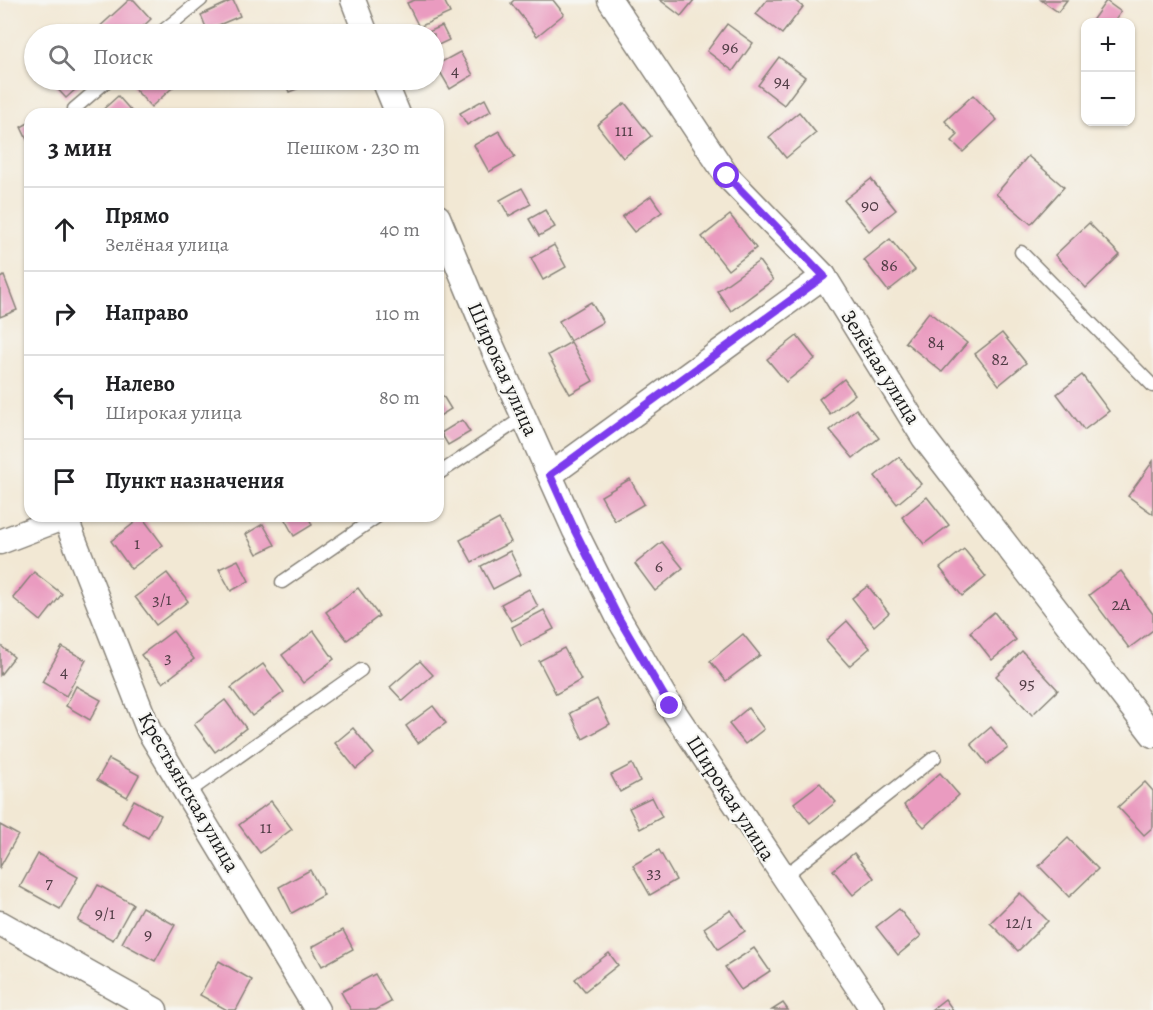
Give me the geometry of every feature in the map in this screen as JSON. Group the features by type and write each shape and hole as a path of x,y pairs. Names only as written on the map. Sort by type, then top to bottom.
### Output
{"street":[{"path":"353,0 362,24"},
{"name":"Зелёная улица","path":"610,0 727,176 824,276 924,438 1153,735"},
{"path":"388,90 396,108"},
{"name":"Широкая улица","path":"444,231 575,531 618,617 670,706 873,1010"},
{"path":"550,475 824,276"},
{"path":"0,542 64,522"},
{"name":"Крестьянская улица","path":"67,522 149,731 317,1010"},
{"path":"0,923 155,1010"}],"lane":[{"path":"171,24 201,0"},
{"path":"75,108 96,90"},
{"path":"1021,252 1153,386"},
{"path":"444,470 524,417"},
{"path":"282,582 369,522"},
{"path":"187,793 361,670"},
{"path":"783,877 935,757"}],"building":[{"path":"129,0 134,0 151,19 146,24 103,24"},
{"path":"233,0 240,16 221,24 205,24 201,15"},
{"path":"415,0 444,0 450,13 426,24 418,24 407,3"},
{"path":"514,0 553,0 564,14 537,36 511,3"},
{"path":"660,0 694,0 681,16"},
{"path":"767,0 794,0 803,7 782,34 756,14"},
{"path":"1041,0 1067,0 1058,12"},
{"path":"1106,1 1121,12 1117,18 1094,18"},
{"path":"727,24 753,43 733,71 707,51"},
{"path":"444,30 449,40 444,42"},
{"path":"460,52 473,75 450,89 444,79 444,61"},
{"path":"779,57 805,77 784,105 758,85"},
{"path":"58,90 75,90 66,98"},
{"path":"136,90 170,90 151,107"},
{"path":"973,95 997,120 963,152 952,141 958,135 945,121"},
{"path":"118,96 129,108 105,108"},
{"path":"485,99 491,111 467,125 460,113"},
{"path":"625,103 651,136 623,158 597,125"},
{"path":"799,112 816,133 786,158 769,137"},
{"path":"499,131 515,157 489,172 474,145"},
{"path":"1028,156 1064,187 1031,224 996,194"},
{"path":"871,179 896,210 869,231 844,200"},
{"path":"522,188 531,204 509,216 500,200"},
{"path":"651,196 662,212 634,232 622,217"},
{"path":"545,210 555,227 539,236 529,219"},
{"path":"730,215 756,248 728,270 702,237"},
{"path":"1089,223 1120,255 1086,288 1055,255"},
{"path":"890,239 915,270 888,291 864,260"},
{"path":"554,245 566,267 543,280 531,258"},
{"path":"759,261 773,280 731,311 717,291"},
{"path":"4,276 17,310 0,317 0,278"},
{"path":"591,302 603,322 570,341 559,321"},
{"path":"929,312 967,343 942,372 905,342"},
{"path":"1002,333 1026,363 999,385 975,354"},
{"path":"797,336 815,359 786,382 767,359"},
{"path":"571,342 593,381 570,394 548,355"},
{"path":"1082,375 1109,411 1084,430 1057,394"},
{"path":"844,379 855,394 830,414 819,399"},
{"path":"444,398 451,409 444,413"},
{"path":"856,409 879,438 853,458 830,430"},
{"path":"462,420 470,432 448,445 444,438 444,431"},
{"path":"899,457 921,484 897,504 875,476"},
{"path":"1153,461 1153,514 1128,496"},
{"path":"630,479 644,504 615,521 601,496"},
{"path":"927,497 949,525 924,544 902,517"},
{"path":"499,519 511,542 472,562 460,540"},
{"path":"136,522 146,522 163,545 131,569 111,541"},
{"path":"286,522 311,522 312,525 294,536"},
{"path":"263,524 275,545 257,554 246,534"},
{"path":"662,542 683,568 655,591 635,564"},
{"path":"964,549 986,577 962,596 940,568"},
{"path":"510,551 521,574 493,589 481,566"},
{"path":"238,560 249,581 231,591 219,569"},
{"path":"1121,571 1153,614 1153,630 1129,648 1089,595"},
{"path":"34,572 62,594 41,621 13,598"},
{"path":"167,573 188,601 156,625 135,597"},
{"path":"868,586 889,613 874,626 852,598"},
{"path":"358,588 379,616 347,640 326,612"},
{"path":"529,589 538,607 511,621 501,604"},
{"path":"544,610 554,629 521,646 512,627"},
{"path":"994,612 1016,640 992,660 970,632"},
{"path":"847,621 870,648 849,666 826,640"},
{"path":"173,631 194,659 163,683 141,655"},
{"path":"314,631 334,659 303,683 282,655"},
{"path":"743,634 760,655 726,681 710,661"},
{"path":"0,645 14,657 0,675"},
{"path":"62,647 86,660 66,696 42,682"},
{"path":"564,648 581,680 556,694 539,661"},
{"path":"1022,651 1058,690 1032,715 996,676"},
{"path":"420,661 433,675 403,701 390,687"},
{"path":"263,664 284,692 252,716 231,688"},
{"path":"76,686 101,700 90,720 66,706"},
{"path":"597,699 610,724 583,739 570,713"},
{"path":"225,700 246,728 215,752 194,724"},
{"path":"433,706 446,723 418,743 406,726"},
{"path":"748,708 764,729 745,744 729,724"},
{"path":"991,727 1008,748 987,764 971,744"},
{"path":"353,728 374,754 356,769 335,743"},
{"path":"109,759 139,775 127,797 97,780"},
{"path":"632,764 640,781 620,792 611,775"},
{"path":"940,773 959,795 924,827 904,805"},
{"path":"1145,782 1153,791 1153,827 1144,835 1118,807"},
{"path":"820,783 836,802 810,823 794,803"},
{"path":"652,797 662,817 640,829 629,808"},
{"path":"134,800 161,815 148,838 122,823"},
{"path":"271,801 292,829 260,853 239,825"},
{"path":"0,825 18,835 0,867"},
{"path":"1068,838 1098,869 1069,897 1039,866"},
{"path":"659,850 676,880 650,895 633,865"},
{"path":"854,853 874,878 853,895 833,870"},
{"path":"38,854 78,877 60,909 20,887"},
{"path":"310,870 324,895 292,913 279,887"},
{"path":"98,885 133,904 113,940 78,921"},
{"path":"1020,893 1048,921 1018,951 990,923"},
{"path":"142,907 175,925 155,961 122,943"},
{"path":"899,909 921,936 898,955 876,927"},
{"path":"731,910 745,931 718,949 704,928"},
{"path":"343,930 353,949 322,966 312,947"},
{"path":"754,948 770,971 741,990 725,967"},
{"path":"609,953 618,965 585,991 575,979"},
{"path":"219,961 252,980 236,1010 227,1010 200,995"},
{"path":"375,974 391,1002 376,1010 351,1010 341,992"},
{"path":"945,999 953,1010 931,1010"},
{"path":"783,1003 788,1010 772,1010"}],"route":[{"path":"670,706 618,617 550,475 824,276 727,176"}]}
